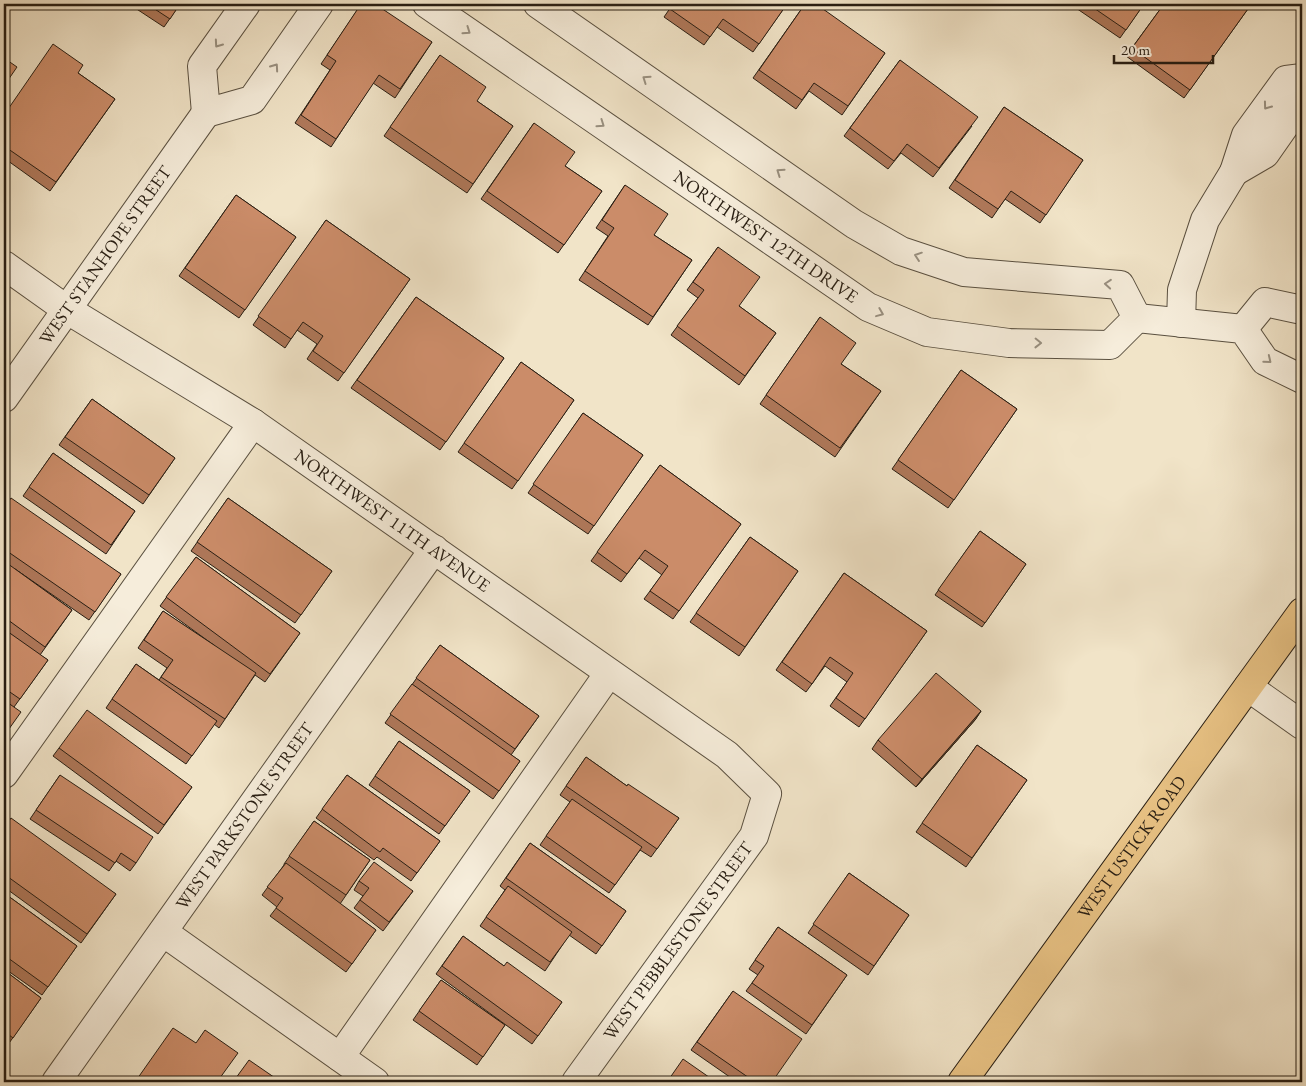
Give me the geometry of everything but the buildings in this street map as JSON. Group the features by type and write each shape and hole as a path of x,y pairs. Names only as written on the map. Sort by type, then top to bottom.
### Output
{"main road":[{"name":"WEST USTICK ROAD","path":"962,1082 1302,612"}],"street":[{"path":"246,4 202,66 206,113 252,100 319,4"},
{"name":"NORTHWEST 12TH DRIVE","path":"427,4 868,307 927,332 1009,343 1110,345 1137,318"},
{"path":"538,4 854,224 901,251 964,272 1120,285 1137,318 1243,329 1265,361 1302,379"},
{"path":"1181,323 1182,290 1205,220 1234,172 1246,135 1286,80 1302,78"},
{"path":"1234,172 1265,154 1302,101"},
{"name":"WEST STANHOPE STREET","path":"4,398 206,113"},
{"name":"NORTHWEST 11TH AVENUE","path":"4,264 66,309 253,423 726,755 767,794"},
{"path":"1243,329 1265,302 1302,310"},
{"path":"4,774 253,423"},
{"name":"WEST PARKSTONE STREET","path":"56,1082 434,549"},
{"path":"340,1057 609,673"},
{"path":"1248,687 1302,725"},
{"name":"WEST PEBBLESTONE STREET","path":"576,1082 754,836 767,794"},
{"path":"163,932 375,1082"}]}
